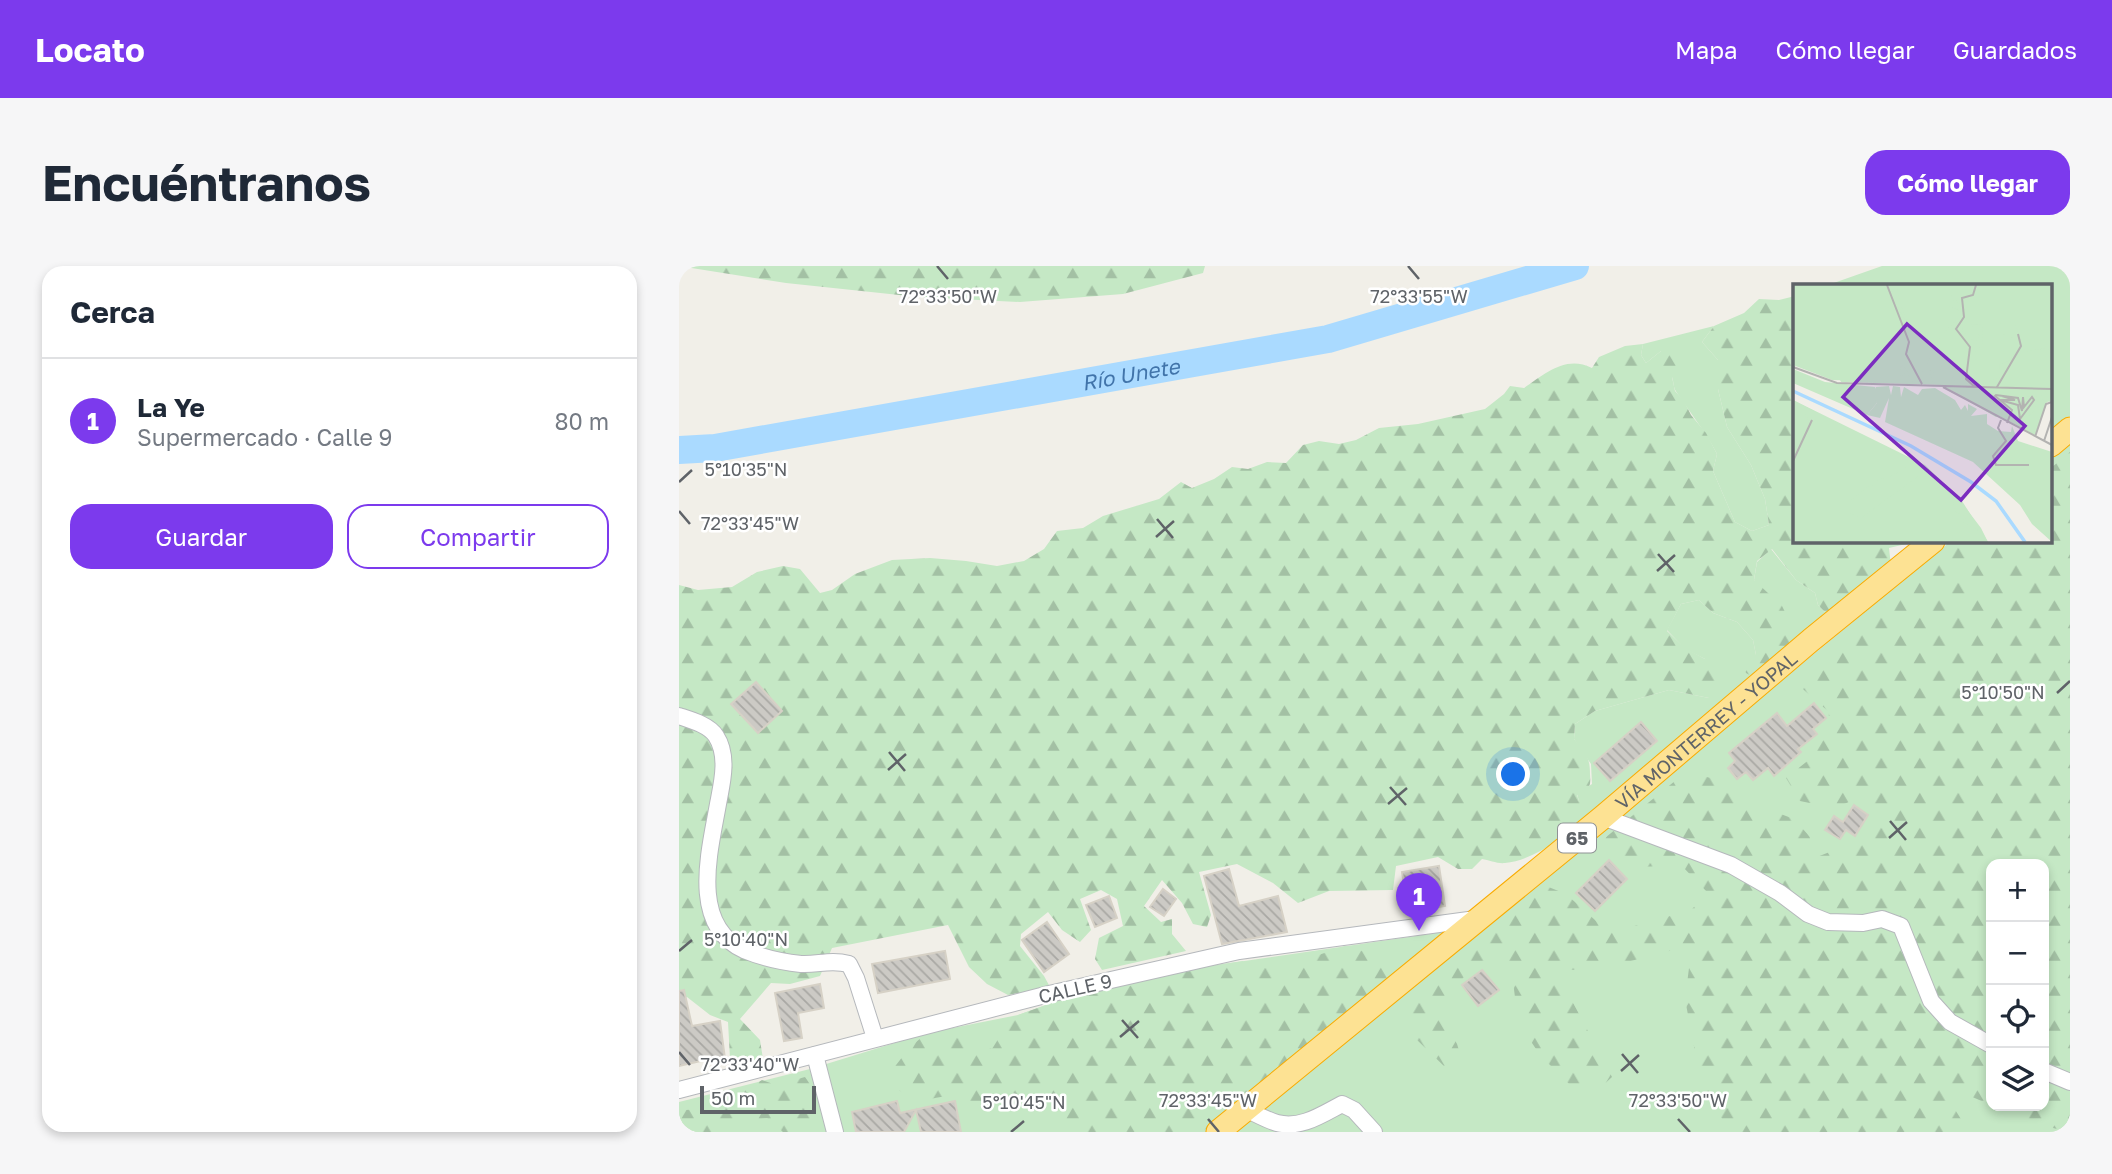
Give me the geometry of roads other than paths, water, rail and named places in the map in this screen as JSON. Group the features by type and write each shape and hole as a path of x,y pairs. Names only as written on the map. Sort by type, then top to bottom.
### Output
{"highway":[{"path":"2053,442 2070,429"},
{"name":"VÍA MONTERREY - YOPAL","path":"1477,919 1932,542"}],"street":[{"path":"679,716 704,726 716,735 721,750 724,770 709,856 708,887 711,912 719,931 741,949 767,958 802,964 835,961 849,964 875,1038"},
{"path":"1603,817 1731,865 1780,893 1808,914 1828,922 1863,923 1882,919 1902,926 1931,1001 1950,1022 1986,1042"},
{"path":"679,1090 1049,993 1239,951 1477,919"},
{"path":"1218,1132 1477,919"},
{"path":"815,1055 835,1132"},
{"path":"2049,1073 2070,1082"},
{"path":"1245,1109 1277,1123 1291,1124 1305,1123 1342,1104 1354,1110 1374,1132"}],"waterway":[{"name":"Río Unete","path":"679,450 715,448 1328,339 1575,266"}],"place":[{"name":"La Ye","path":"1419,931"}]}
